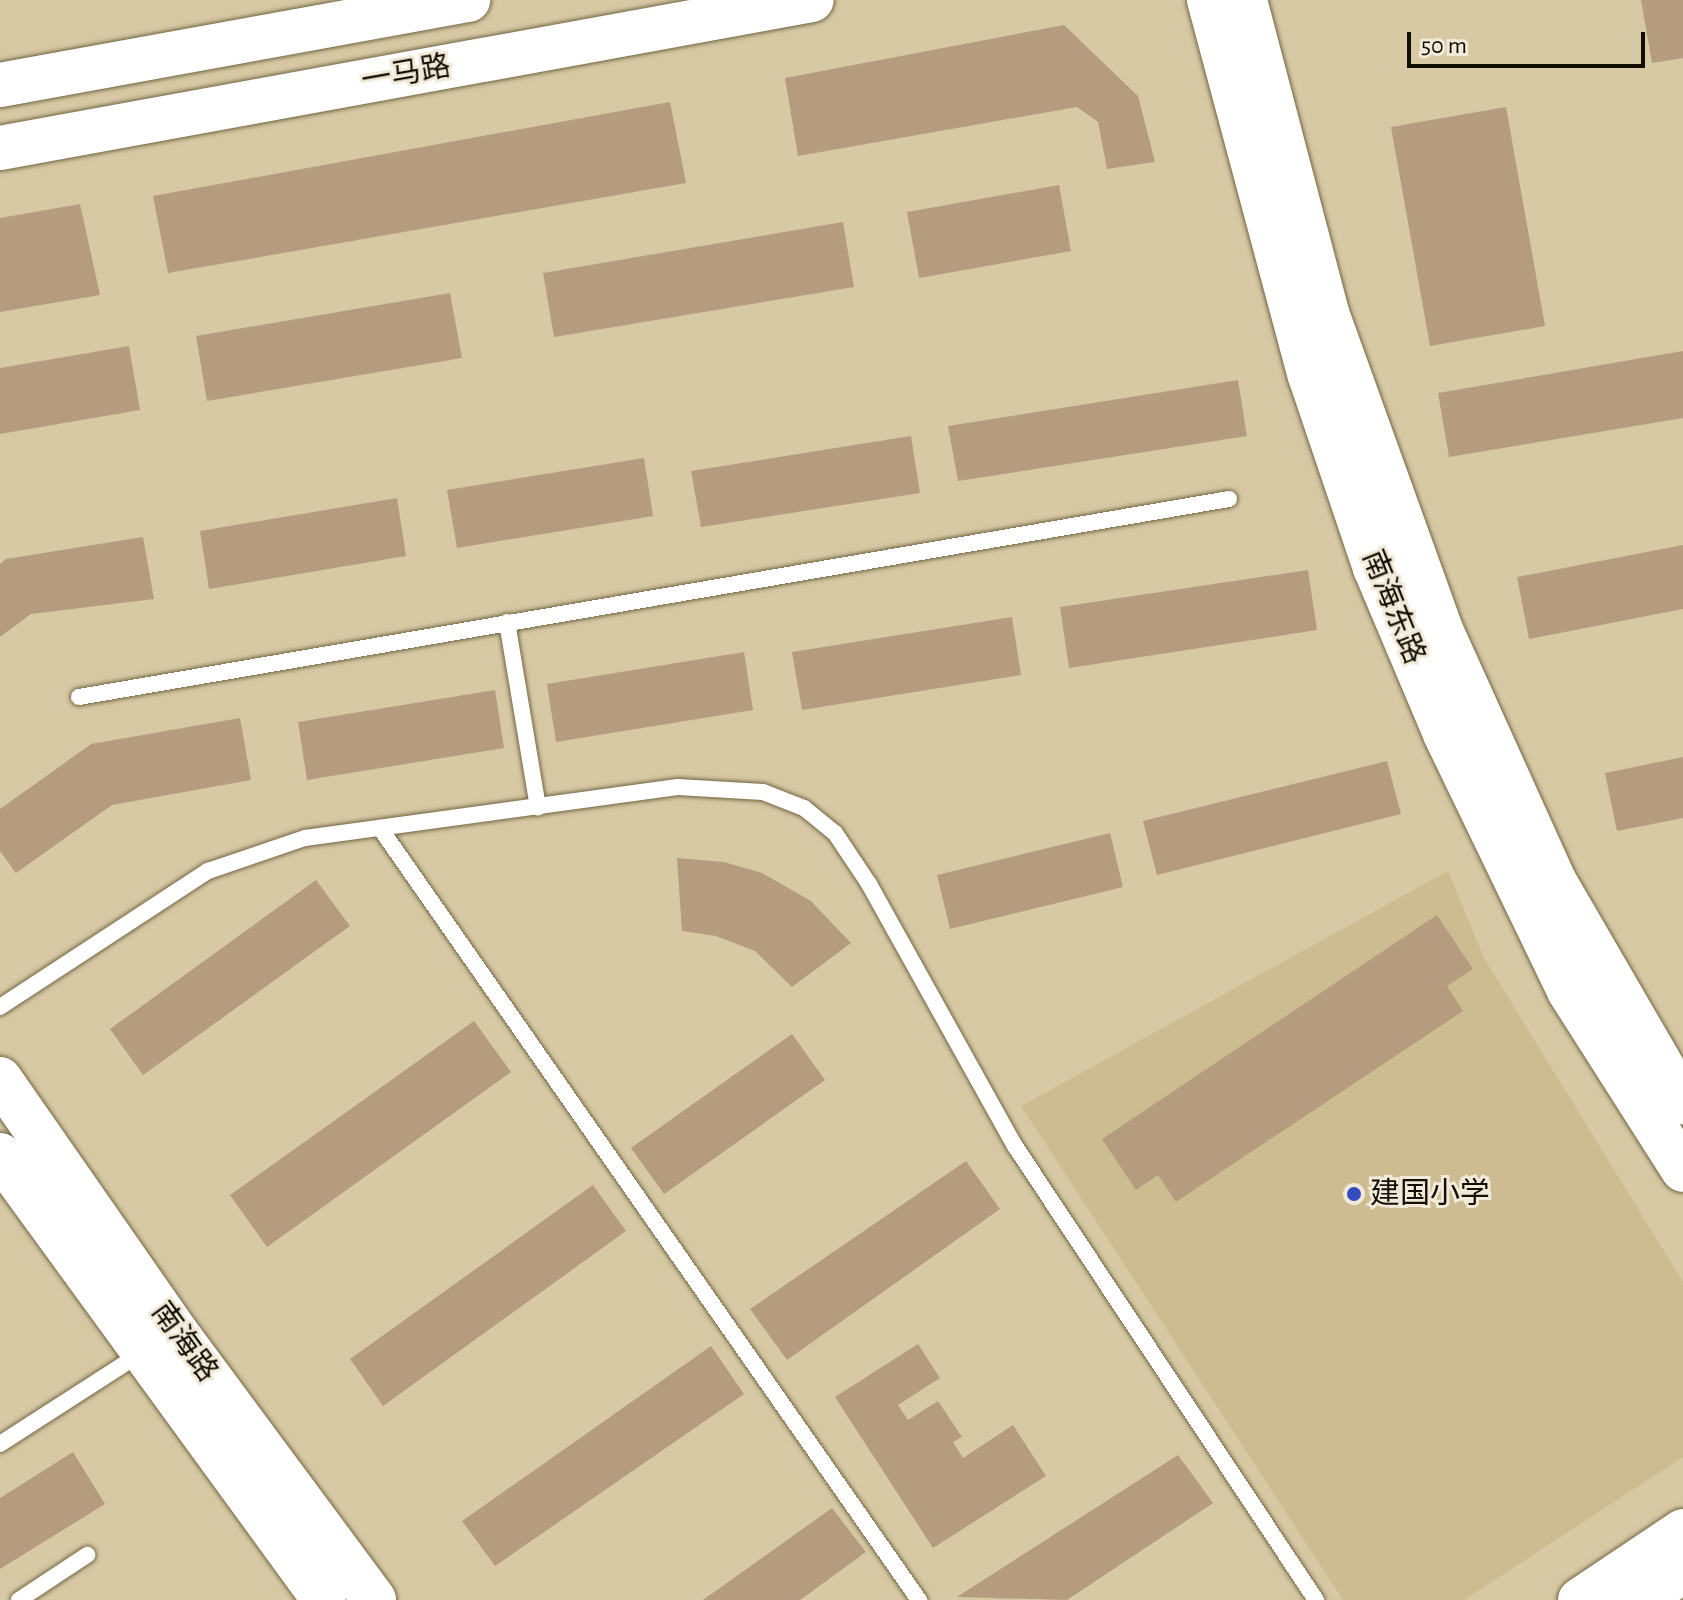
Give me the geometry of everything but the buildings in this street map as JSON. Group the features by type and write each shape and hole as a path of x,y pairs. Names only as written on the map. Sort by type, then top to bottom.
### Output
{"street":[{"name":"一马路","path":"0,85 468,0"},
{"name":"一马路","path":"0,148 812,0"},
{"name":"南海东路","path":"1209,0 1305,361 1375,568 1445,734 1569,991 1683,1170"},
{"name":"南海东路","path":"1245,0 1331,326 1442,632 1555,882 1683,1103"},
{"name":"南海路","path":"0,1079 159,1342 324,1600"},
{"name":"南海路","path":"0,1155 374,1600"},
{"path":"1580,1600 1683,1531"},
{"path":"1640,1600 1683,1571"}],"lane":[{"path":"79,697 1229,499"},
{"path":"507,622 538,807"},
{"path":"0,1007 208,871 305,838 678,787 763,792 804,808 835,833 1015,1146 1316,1600"},
{"path":"380,828 919,1600"},
{"path":"0,1444 159,1342"},
{"path":"19,1600 87,1555"}],"shaded area":[{"name":"建国小学","path":"1448,871 1484,958 1683,1282 1683,1457 1464,1600 1343,1600 1021,1106"}],"place":[{"name":"建国小学","path":"1354,1194"}]}
